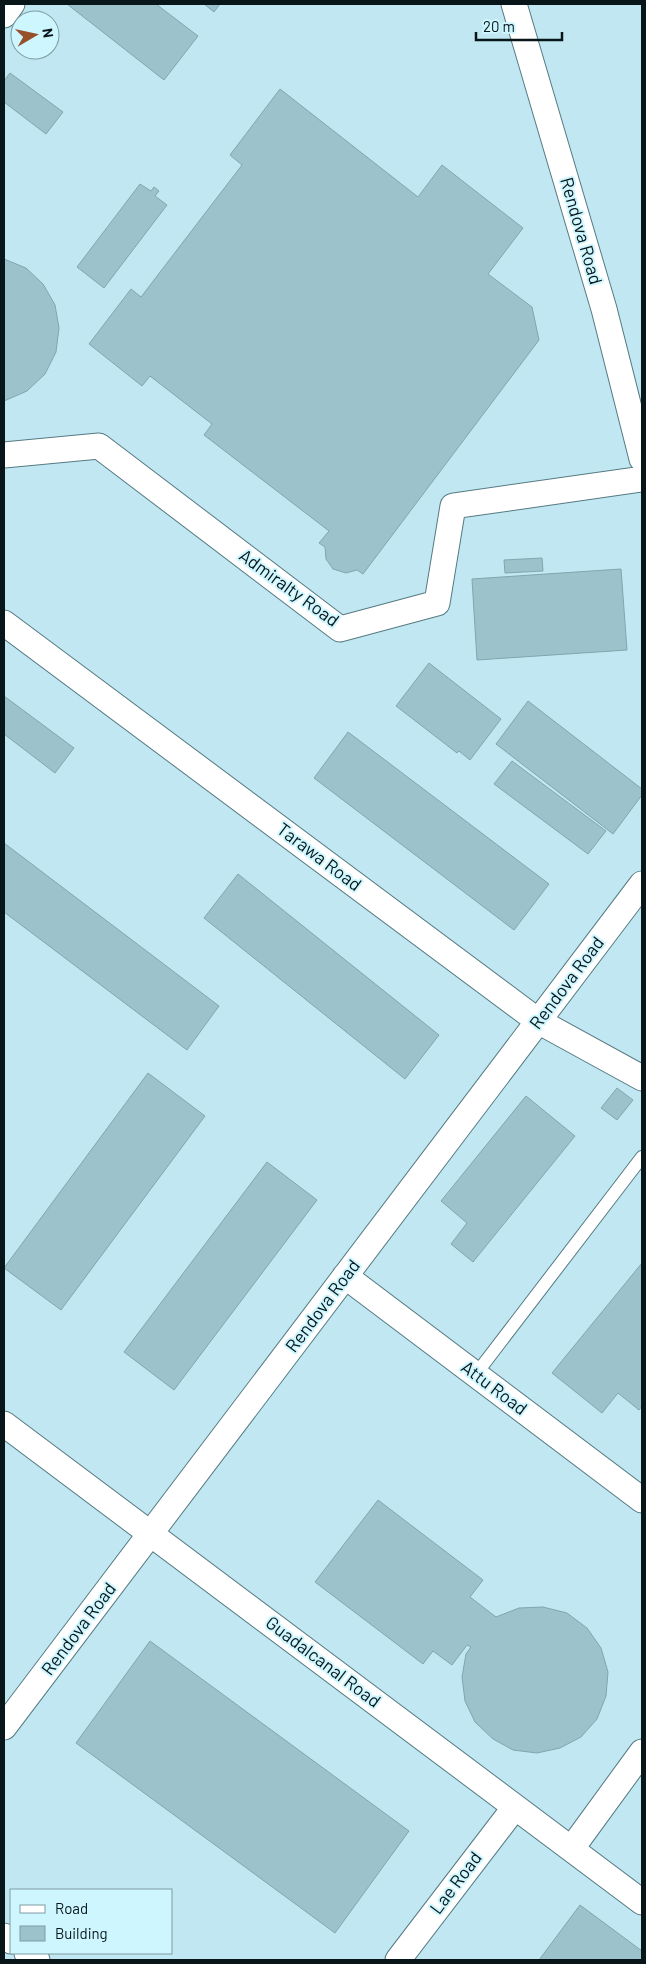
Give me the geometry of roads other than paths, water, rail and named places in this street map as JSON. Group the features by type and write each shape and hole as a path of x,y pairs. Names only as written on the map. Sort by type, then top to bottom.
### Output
{"street":[{"path":"4,15 12,4"},
{"name":"Rendova Road","path":"514,4 604,309 642,459"},
{"name":"Admiralty Road","path":"4,455 99,446 340,629 437,602 453,506 642,479"},
{"name":"Tarawa Road","path":"4,623 538,1021 642,1078"},
{"name":"Rendova Road","path":"4,1727 642,884"},
{"name":"Attu Road","path":"345,1276 642,1500"},
{"name":"Guadalcanal Road","path":"4,1424 642,1902"},
{"path":"572,1848 642,1752"},
{"name":"Lae Road","path":"398,1960 515,1807"}],"lane":[{"path":"476,1374 642,1157"}]}
